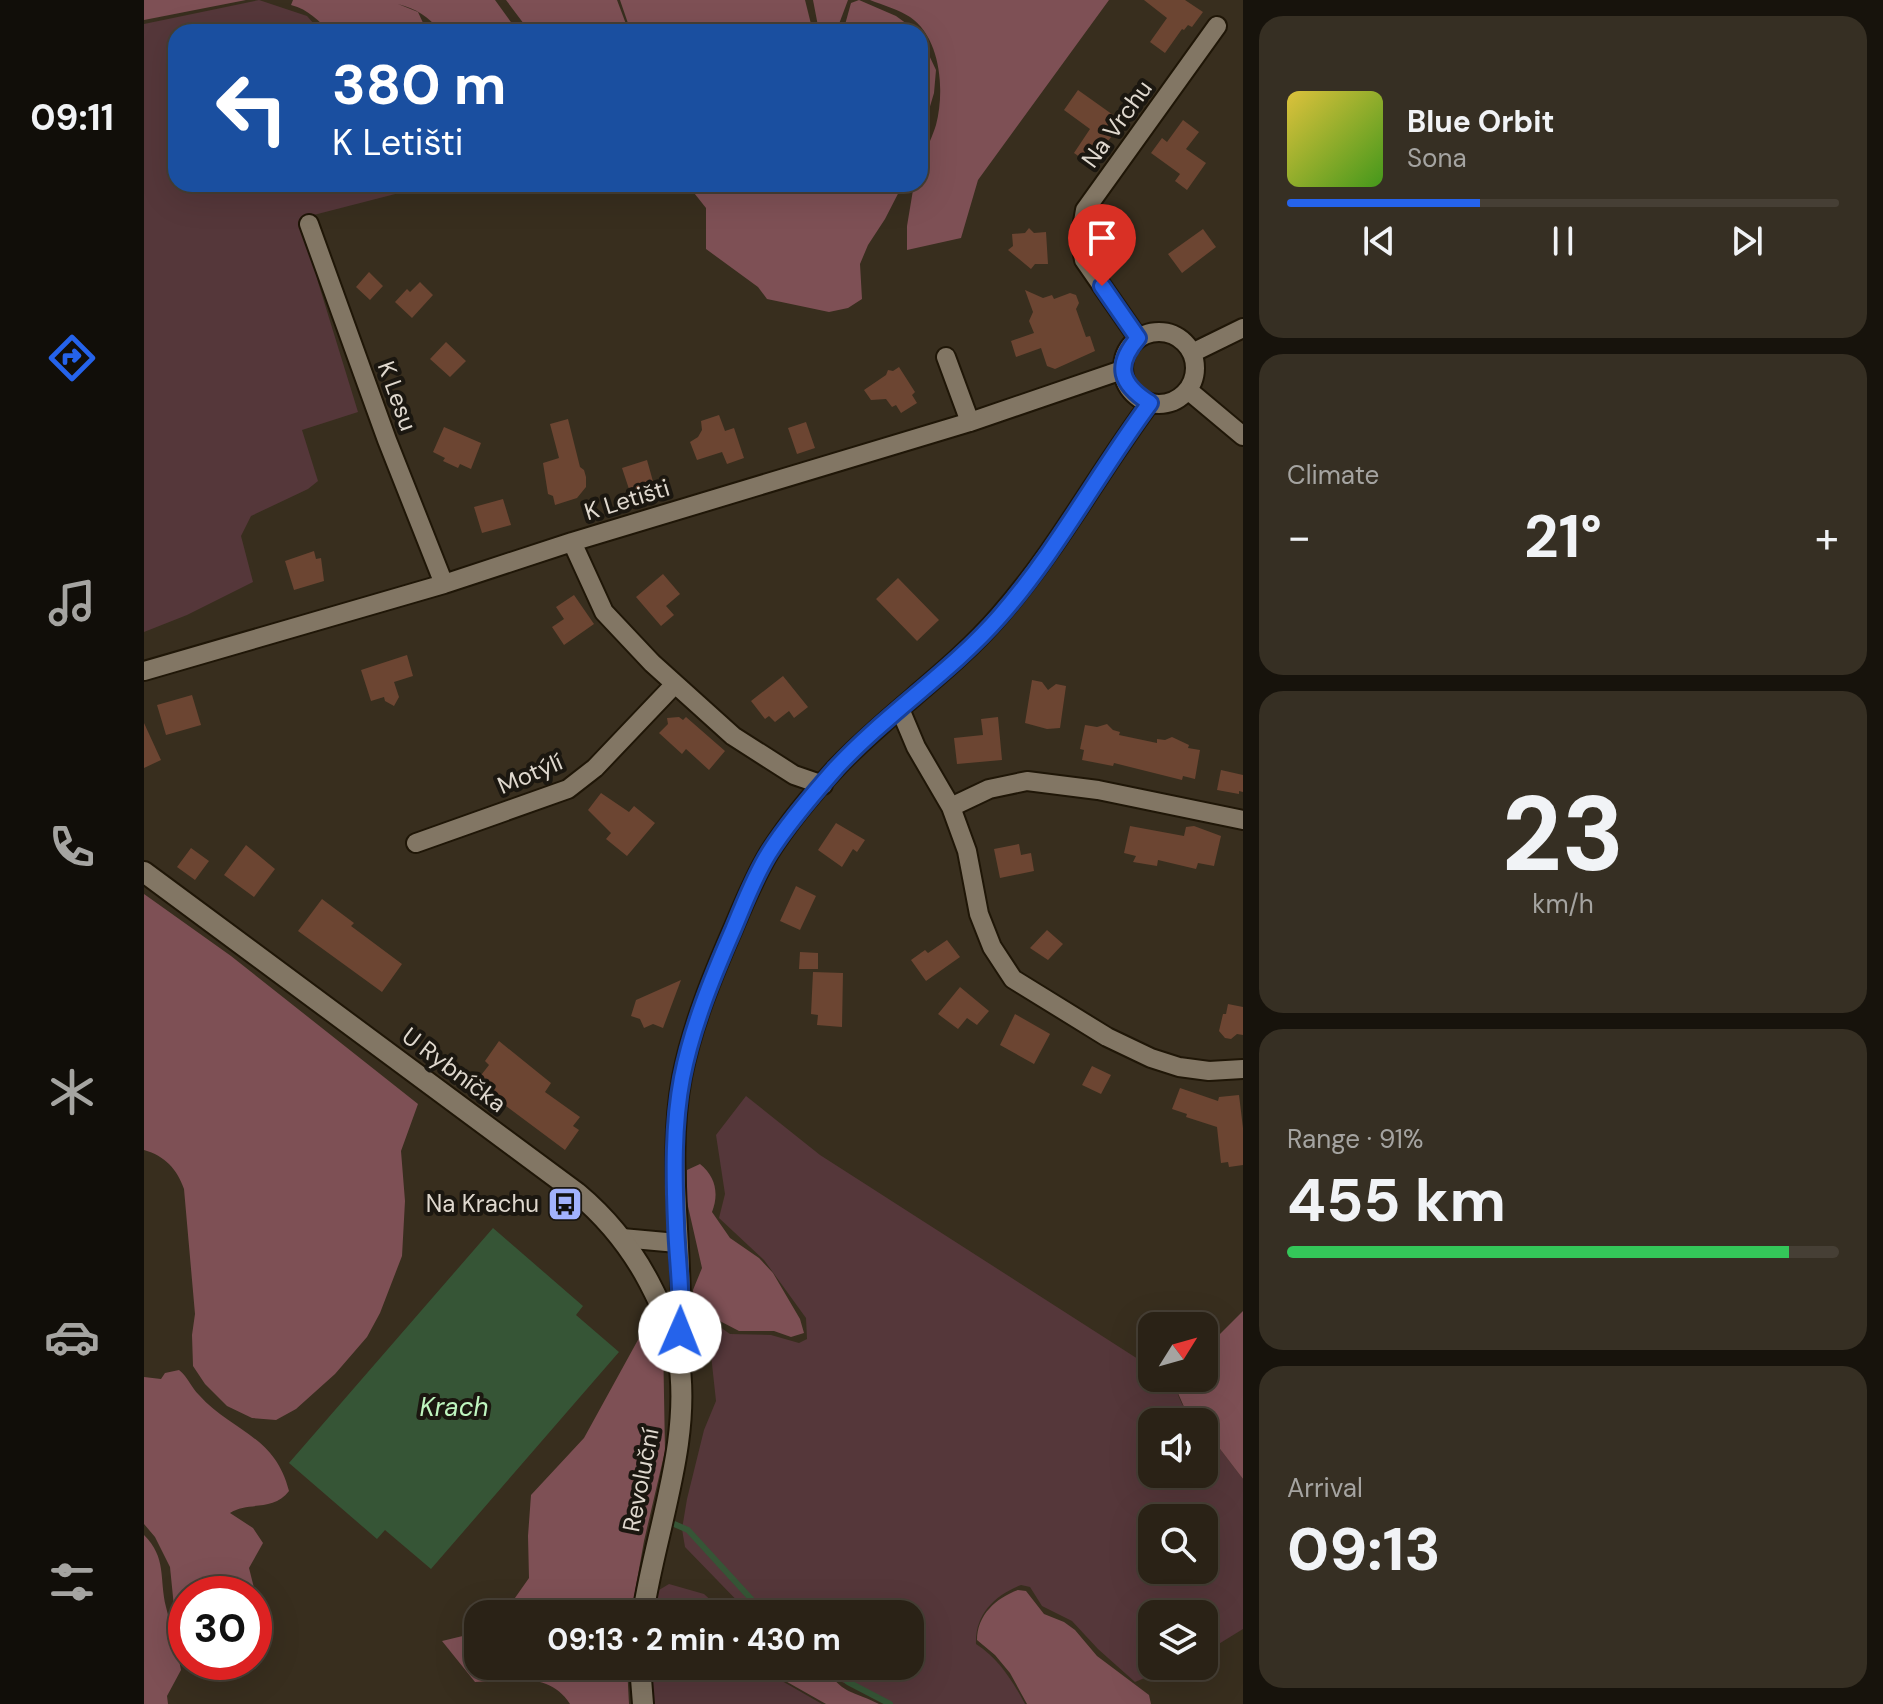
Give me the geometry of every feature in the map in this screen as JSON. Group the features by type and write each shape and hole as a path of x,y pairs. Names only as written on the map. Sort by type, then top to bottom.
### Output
{"street":[{"name":"Na Vrchu","path":"1138,338 1084,260 1080,239 1085,210 1217,26"},
{"name":"K Lesu","path":"309,224 387,440 444,584"},
{"path":"1192,353 1243,328"},
{"path":"1158,331 1178,337 1192,353 1195,372 1188,390 1171,403 1150,403 1131,391 1122,370 1126,352 1138,338 1158,331"},
{"path":"946,357 970,422"},
{"name":"K Letišti","path":"144,671 444,584 572,542 970,422 1122,370"},
{"path":"1188,390 1243,436"},
{"path":"678,1355 682,1309 677,1243 676,1153 681,1081 691,1036 720,958 769,852 837,767 967,651 1002,614 1038,568 1150,403"},
{"path":"572,542 604,612 675,684 733,736 794,775 823,785"},
{"name":"Motýlí","path":"416,843 568,789 595,768 675,684"},
{"path":"900,709 916,747 951,807 967,851 979,914 992,947 1013,979 1107,1037 1151,1058 1179,1067 1209,1071 1243,1069"},
{"path":"951,807 989,789 1027,781 1098,790 1243,820"},
{"name":"U Rybníčka","path":"144,872 604,1216 635,1257 661,1304 678,1355"},
{"path":"622,1238 677,1243"},
{"name":"Revoluční","path":"646,1600 678,1431 678,1355"},
{"path":"641,1680 643,1704"}],"shaded area":[{"path":"144,0 246,0 144,20"},
{"path":"259,0 307,16 314,24 168,24 168,192 403,192 302,218 358,412 302,430 318,481 308,489 251,516 241,536 253,582 187,615 144,632 144,24"},
{"path":"293,0 495,0 512,24 433,24 418,12 424,24 322,24 291,5"},
{"path":"506,0 617,0 626,24 524,24"},
{"path":"620,0 805,0 811,24 628,24"},
{"path":"813,0 848,0 839,24 818,24"},
{"path":"859,0 907,24 845,24 851,3"},
{"path":"870,0 1109,0 978,180 961,238 907,250 913,192 928,192 928,147 939,111 940,81 928,38 928,24 918,24 906,14"},
{"path":"928,53 936,70 928,113"},
{"path":"693,192 899,192 860,264 862,299 848,308 829,312 767,299 758,287 706,249 706,208"},
{"path":"144,894 231,956 418,1104 401,1151 405,1201 402,1256 380,1313 367,1337 335,1374 296,1409 276,1420 252,1418 227,1406 205,1384 193,1366 195,1314 184,1189 169,1164 144,1150"},
{"path":"746,1096 820,1155 1138,1359 1138,1392 1177,1392 1184,1408 1138,1408 1138,1488 1218,1488 1218,1446 1243,1479 1243,1629 1218,1644 1218,1600 1138,1600 1140,1680 1135,1682 1072,1621 1042,1606 1030,1587 1021,1585 1003,1594 988,1607 979,1624 976,1644 992,1656 1025,1704 893,1704 837,1680 924,1680 924,1600 736,1600 685,1547 682,1529 704,1430 716,1401 708,1327 713,1322 730,1334 771,1335 799,1343 807,1339 806,1318 764,1260 719,1218 725,1194 716,1135"},
{"path":"700,1164 710,1174 715,1186 712,1212 730,1238 759,1258 773,1273 800,1319 804,1333 791,1337 774,1331 739,1331 714,1318 706,1318 698,1328 693,1290 702,1268 687,1202 687,1170"},
{"path":"1243,1311 1243,1479 1218,1446 1218,1408 1185,1408 1177,1392 1218,1392 1218,1336"},
{"path":"650,1318 657,1324 663,1338 665,1451 633,1600 514,1600 529,1578 531,1495 584,1438"},
{"path":"179,1370 212,1407 263,1446 282,1472 289,1491 283,1497 276,1502 230,1513 253,1528 263,1543 249,1568 251,1576 171,1576 170,1567 155,1537 144,1524 144,1377 161,1379 165,1373"},
{"path":"144,1535 159,1560 168,1615 168,1680 176,1680 167,1696 168,1704 144,1704"},
{"path":"669,1584 704,1594 711,1600 657,1600 659,1590"},
{"path":"1018,1590 1026,1591 1044,1614 1075,1630 1097,1656 1149,1695 1151,1704 1027,1704 1010,1673 977,1640 984,1615 1002,1598"},
{"path":"464,1636 464,1668 442,1641"},
{"path":"527,1680 628,1680 629,1704 570,1704 561,1693 540,1682"},
{"path":"652,1680 780,1680 822,1704 654,1704"},
{"path":"784,1680 835,1680 848,1691 879,1704 826,1704"}],"water":[{"name":"Krach","path":"493,1228 583,1306 576,1315 619,1352 431,1569 385,1530 377,1539 289,1463"}],"building":[{"path":"1144,0 1185,0 1203,12 1192,27 1188,25 1182,29 1165,53 1150,42 1167,18"},
{"path":"1078,90 1123,122 1090,164 1074,153 1090,129 1064,110"},
{"path":"1183,120 1199,132 1186,149 1206,163 1187,190 1175,181 1180,174 1151,153 1162,138 1167,142"},
{"path":"1029,228 1034,233 1046,232 1048,264 1035,264 1031,269 1008,250 1013,246 1012,234 1025,233"},
{"path":"1203,229 1216,247 1182,273 1168,254"},
{"path":"369,272 383,286 370,300 356,287"},
{"path":"420,282 433,295 412,318 395,302 407,289 410,292"},
{"path":"1025,290 1043,298 1052,295 1054,299 1070,293 1076,295 1079,303 1076,309 1086,337 1090,336 1095,351 1055,369 1047,366 1041,348 1016,357 1011,341 1034,333 1029,321 1033,312"},
{"path":"446,342 466,361 450,377 430,359"},
{"path":"899,367 915,392 912,395 917,403 901,413 896,405 892,407 886,399 871,400 864,390 886,375 888,370"},
{"path":"719,415 725,431 734,428 744,458 727,464 722,452 697,460 690,442 702,430 701,421"},
{"path":"568,419 580,467 586,477 586,487 577,498 555,505 553,496 548,494 543,463 559,458 550,424"},
{"path":"806,422 815,448 797,454 788,428"},
{"path":"444,427 481,443 471,469 460,464 458,468 433,452"},
{"path":"647,460 654,485 630,492 622,468"},
{"path":"503,499 511,525 482,533 474,507"},
{"path":"314,551 316,559 321,558 324,581 294,590 285,561"},
{"path":"663,574 680,594 666,606 674,615 661,626 636,597"},
{"path":"898,578 939,620 917,641 876,599"},
{"path":"574,595 594,624 564,645 552,627 564,619 556,607"},
{"path":"407,655 413,676 394,682 399,697 394,706 384,697 371,701 361,670"},
{"path":"783,676 808,707 794,718 789,711 775,722 769,716 765,719 751,701"},
{"path":"1032,680 1042,682 1048,690 1056,684 1066,686 1060,728 1047,729 1025,723"},
{"path":"192,695 201,725 166,735 157,705"},
{"path":"679,717 683,720 686,717 725,751 709,770 686,749 682,754 659,733 668,724 667,718"},
{"path":"998,717 1002,760 957,764 954,738 983,735 981,719"},
{"path":"144,723 161,760 144,768"},
{"path":"1107,724 1120,732 1119,735 1157,743 1157,739 1172,737 1189,745 1188,748 1200,750 1195,779 1183,776 1182,780 1114,763 1113,766 1082,760 1084,750 1080,749 1085,725 1097,727"},
{"path":"1221,770 1243,775 1243,792 1217,790"},
{"path":"601,793 629,812 634,806 655,823 627,856 606,839 611,833 588,810"},
{"path":"836,823 865,840 857,852 853,849 842,867 818,850"},
{"path":"1130,826 1184,836 1186,827 1194,826 1221,836 1214,866 1198,863 1196,869 1158,860 1157,866 1133,862 1136,856 1124,853"},
{"path":"1019,844 1021,855 1031,853 1034,871 1000,878 994,849"},
{"path":"246,845 275,869 254,897 224,875"},
{"path":"191,848 209,861 195,880 177,867"},
{"path":"796,886 816,896 800,930 780,921"},
{"path":"322,899 354,923 351,926 402,964 382,992 298,931"},
{"path":"1047,930 1063,944 1048,960 1030,948"},
{"path":"947,940 960,957 926,981 911,960"},
{"path":"800,952 818,953 818,969 799,969"},
{"path":"813,972 843,973 842,1027 817,1025 818,1015 811,1014"},
{"path":"681,980 663,1028 653,1024 644,1028 640,1019 631,1016 636,1000"},
{"path":"960,987 989,1011 977,1025 967,1018 958,1029 938,1014"},
{"path":"1228,1004 1243,1007 1243,1035 1237,1034 1231,1039 1225,1038 1219,1031"},
{"path":"1015,1014 1050,1034 1034,1064 1000,1045"},
{"path":"499,1041 551,1083 545,1092 580,1117 573,1126 579,1130 565,1150 475,1083 489,1065 485,1061"},
{"path":"1092,1066 1111,1075 1101,1094 1082,1085"},
{"path":"1180,1088 1218,1101 1219,1097 1239,1095 1243,1165 1229,1167 1228,1162 1221,1163 1217,1127 1172,1109"}],"waterway":[{"path":"665,1520 688,1530 752,1600"},
{"path":"846,1680 890,1704"}],"place":[{"name":"Na Krachu","path":"565,1204"}],"route":[{"path":"680,1332 682,1309 676,1223 676,1153 681,1081 691,1036 720,958 769,852 837,767 967,651 1002,614 1038,568 1150,403 1131,391 1122,370 1126,352 1138,338 1102,286"}]}
